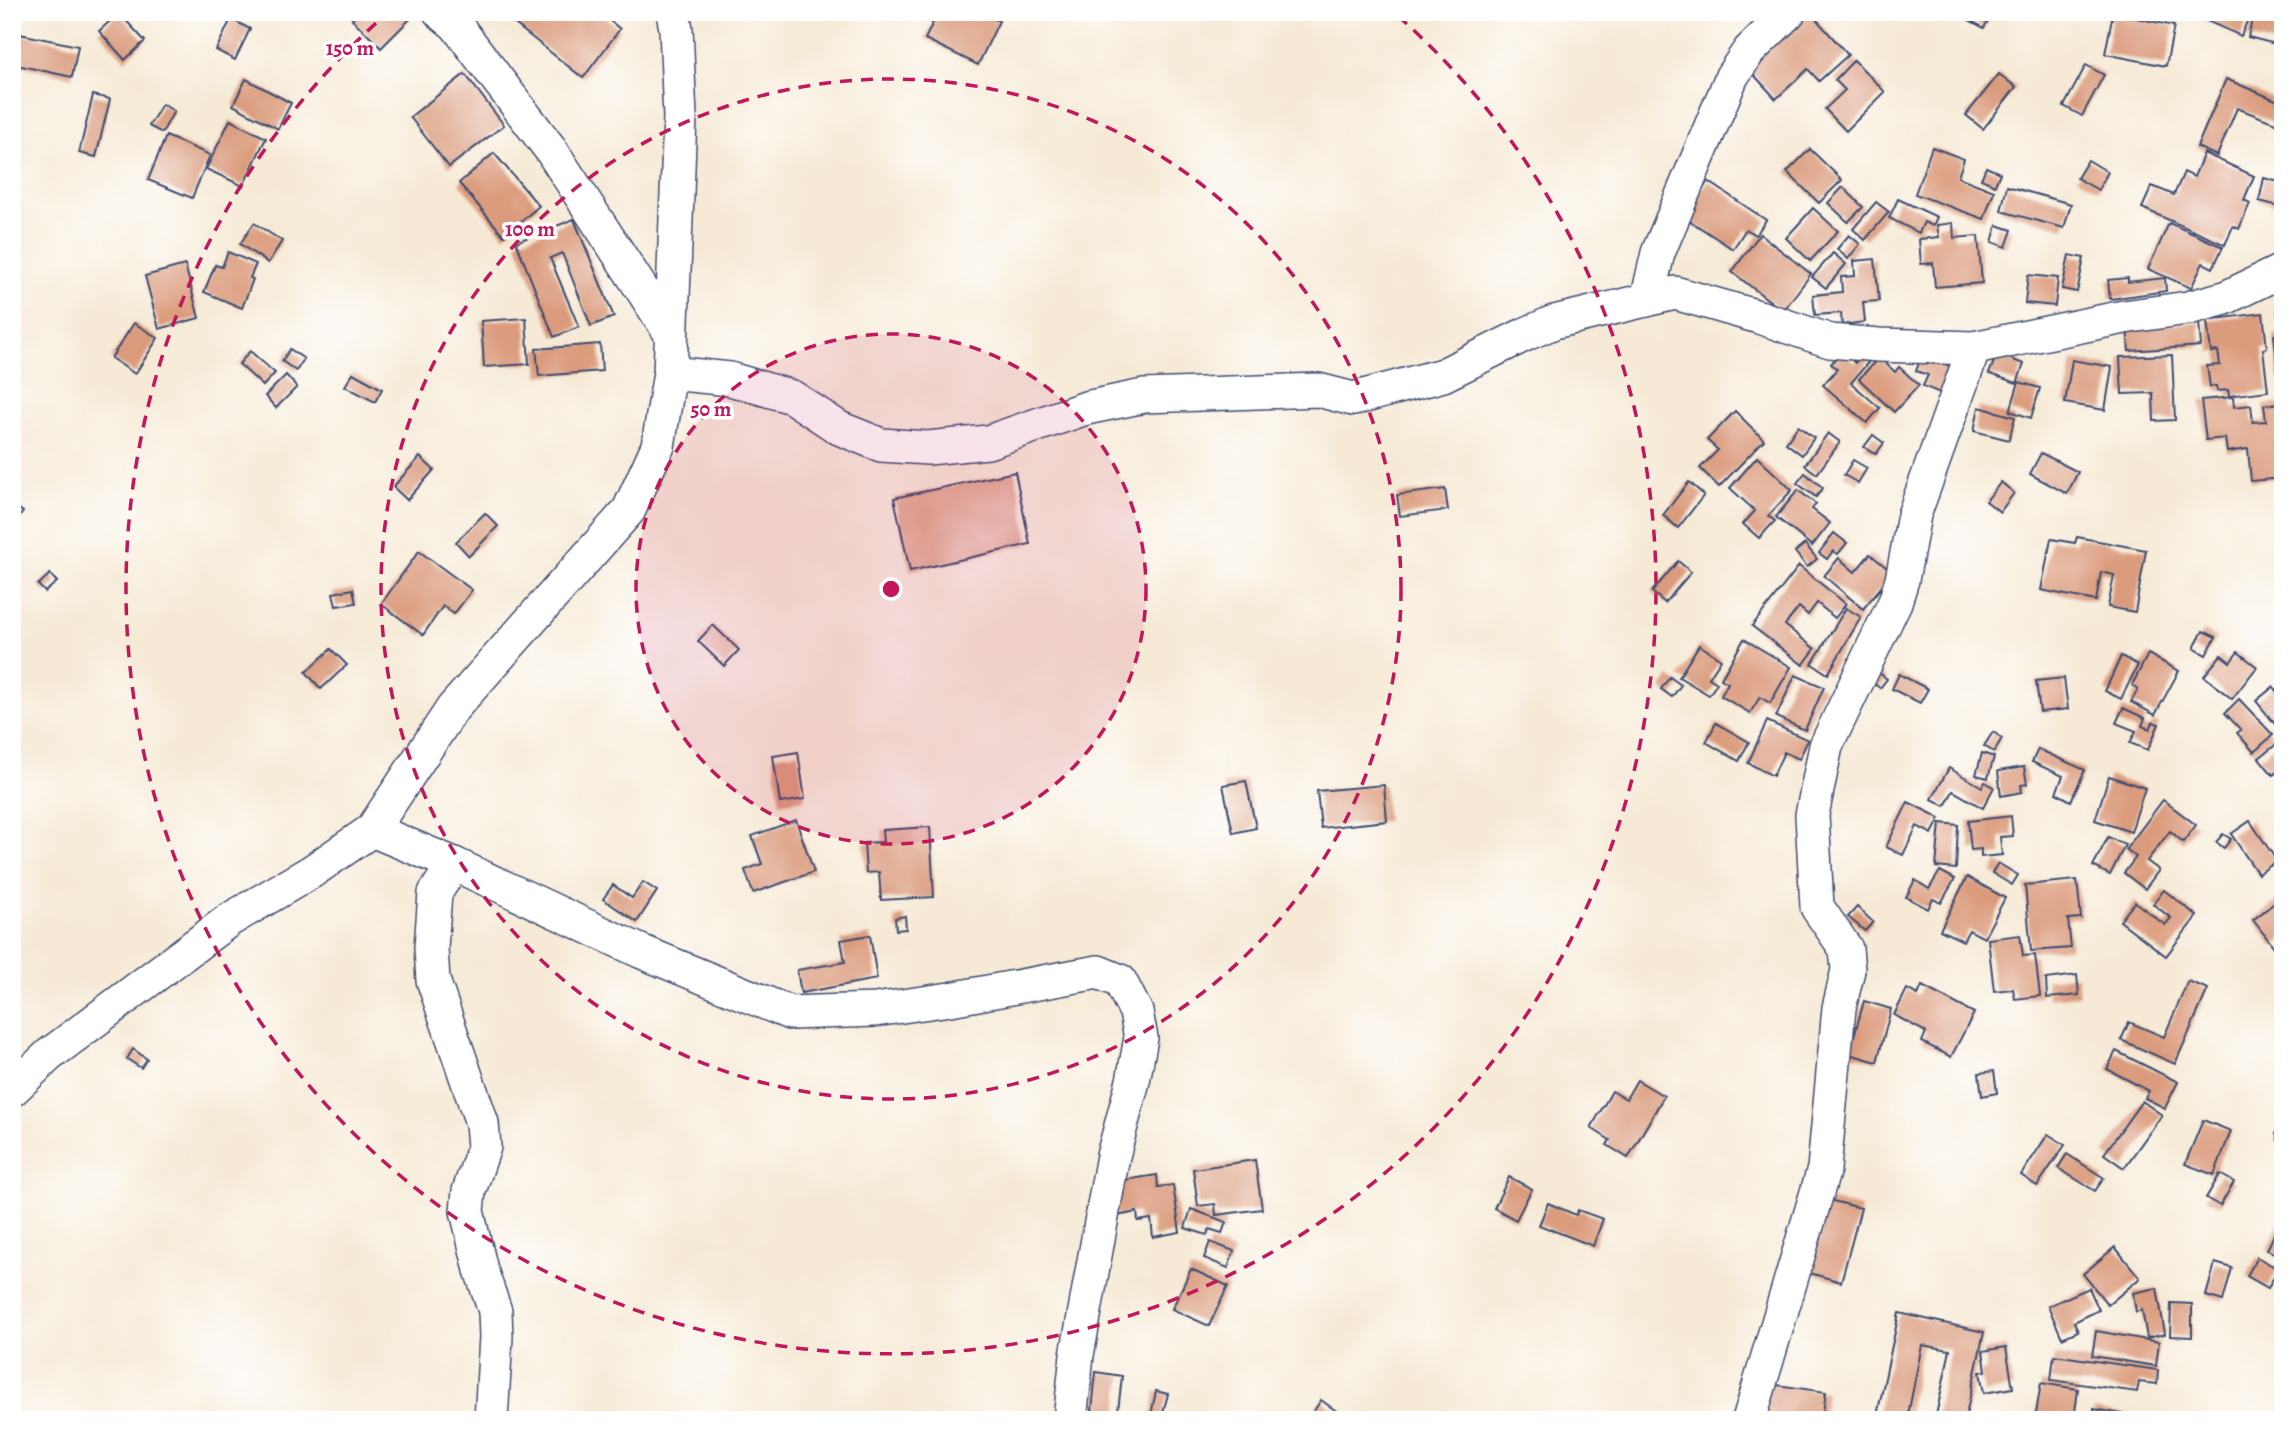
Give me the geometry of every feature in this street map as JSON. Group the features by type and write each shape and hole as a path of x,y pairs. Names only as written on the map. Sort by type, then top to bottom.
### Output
{"street":[{"path":"440,12 456,25 551,150 671,334"},
{"path":"12,1090 49,1055 229,920 311,872 372,831 453,708 629,510 659,446 670,373 680,117 673,12"},
{"path":"1647,300 1658,253 1732,76 1749,51 1789,12"},
{"path":"670,373 730,379 755,386 792,397 839,428 881,445 928,449 988,442 1086,408 1144,396 1318,390 1353,398 1443,376 1554,322 1675,293 1830,341 1974,348 2124,317 2188,308 2225,298 2283,270"},
{"path":"1749,1420 1824,1169 1839,1008 1848,970 1846,949 1835,930 1824,920 1818,907 1815,885 1812,815 1826,746 1895,602 1902,580 1914,515 1974,348"},
{"path":"372,831 454,864 640,951 790,1013 875,1010 1097,972 1120,981 1136,1012 1142,1038 1113,1156 1077,1355 1070,1420"},
{"path":"454,864 435,893 433,980 482,1123 484,1147 469,1191 467,1211 481,1270 495,1311 496,1351 491,1420"}],"building":[{"path":"359,12 411,12 414,15 381,48 352,19"},
{"path":"500,12 599,12 620,29 583,78"},
{"path":"938,12 981,12 999,21 978,65 925,39"},
{"path":"1803,12 1810,12 1848,55 1819,81 1808,69 1776,99 1745,65"},
{"path":"1954,12 1993,12 1984,28"},
{"path":"2251,12 2241,36 2191,14"},
{"path":"2254,12 2283,12 2283,46 2248,37"},
{"path":"119,13 145,41 125,60 99,31"},
{"path":"2113,13 2174,26 2166,66 2105,54"},
{"path":"231,19 250,29 235,60 216,50"},
{"path":"15,33 78,46 72,77 12,64"},
{"path":"1854,60 1885,92 1846,131 1825,109 1845,90 1835,80"},
{"path":"2086,65 2104,75 2082,116 2064,106"},
{"path":"465,74 504,125 449,167 410,117"},
{"path":"1999,74 2016,87 1983,129 1966,115"},
{"path":"246,79 291,103 278,129 233,105"},
{"path":"2226,79 2283,103 2283,126 2237,108 2217,156 2197,147"},
{"path":"93,95 110,99 96,157 79,153"},
{"path":"162,104 174,111 162,133 149,126"},
{"path":"230,120 266,138 243,186 206,169"},
{"path":"166,136 210,155 192,198 148,180"},
{"path":"1932,147 1964,159 1958,177 1994,191 1984,219 1915,194"},
{"path":"1810,149 1842,180 1819,203 1787,172"},
{"path":"494,153 539,206 504,236 459,183"},
{"path":"2204,153 2254,176 2244,200 2250,203 2239,229 2233,226 2225,245 2142,208 2152,186 2174,195 2184,172 2194,177"},
{"path":"2088,160 2108,172 2098,190 2077,178"},
{"path":"1986,167 2000,173 1995,185 1981,179"},
{"path":"2264,178 2283,183 2283,207 2259,201"},
{"path":"1708,181 1766,220 1756,235 1746,229 1733,249 1684,217"},
{"path":"2007,186 2071,204 2064,228 2001,211"},
{"path":"1843,187 1863,207 1848,222 1828,203"},
{"path":"1898,199 1937,217 1933,226 1924,222 1919,233 1889,218"},
{"path":"1876,202 1889,212 1865,240 1853,229"},
{"path":"1813,208 1838,231 1810,261 1786,238"},
{"path":"574,219 614,317 591,326 562,253 550,258 579,327 554,337 516,242"},
{"path":"254,223 282,241 268,263 240,244"},
{"path":"1953,223 1954,238 1978,236 1982,283 1935,287 1933,263 1921,264 1919,239 1939,237 1937,225"},
{"path":"2169,223 2223,247 2213,268 2203,263 2191,288 2148,269"},
{"path":"1997,225 2012,230 2006,247 1992,242"},
{"path":"1760,234 1811,274 1783,311 1732,272"},
{"path":"1849,235 1860,244 1848,259 1837,249"},
{"path":"228,252 256,264 242,308 204,292 215,265 222,267"},
{"path":"1833,253 1846,264 1826,288 1812,277"},
{"path":"2069,255 2084,258 2077,292 2062,289"},
{"path":"1875,259 1879,301 1863,302 1865,322 1842,325 1841,313 1815,315 1813,295 1842,292 1841,277 1855,276 1854,261"},
{"path":"185,265 199,318 159,329 145,276"},
{"path":"2028,275 2058,278 2055,306 2025,303"},
{"path":"2128,278 2128,282 2165,278 2166,291 2110,299 2108,280"},
{"path":"2283,299 2283,380 2279,380 2274,335 2280,334 2276,300"},
{"path":"2263,313 2267,348 2263,349 2268,391 2229,396 2228,390 2217,391 2216,386 2210,387 2207,366 2220,365 2218,351 2211,352 2207,320"},
{"path":"526,318 529,364 484,367 481,321"},
{"path":"2199,322 2201,346 2129,351 2127,327"},
{"path":"134,323 158,338 135,374 111,358"},
{"path":"600,344 602,371 539,376 536,349"},
{"path":"290,349 304,359 296,371 282,361"},
{"path":"250,351 275,373 263,386 239,364"},
{"path":"1842,351 1855,363 1862,353 1870,360 1851,383 1880,408 1867,423 1823,385 1837,369 1831,364"},
{"path":"1997,354 2024,364 2017,383 1989,374"},
{"path":"1922,355 1950,366 1940,393 1923,386 1928,375 1916,371"},
{"path":"2172,355 2175,420 2154,421 2153,393 2122,394 2120,357"},
{"path":"1879,357 1895,372 1899,367 1919,385 1894,412 1859,379"},
{"path":"2072,360 2112,367 2105,410 2065,403"},
{"path":"353,373 382,389 375,402 345,386"},
{"path":"286,375 297,387 276,408 265,396"},
{"path":"2019,382 2040,388 2031,418 2010,411"},
{"path":"2233,397 2234,407 2251,405 2253,422 2266,421 2264,405 2283,403 2283,478 2251,481 2248,449 2227,452 2225,438 2206,440 2201,400"},
{"path":"1979,407 2015,417 2009,440 1974,431"},
{"path":"1735,411 1764,440 1719,487 1700,468 1718,450 1707,440"},
{"path":"1798,426 1814,438 1802,455 1786,443"},
{"path":"1828,433 1840,442 1817,474 1805,465"},
{"path":"1873,435 1884,443 1876,454 1864,447"},
{"path":"2041,453 2078,472 2067,494 2030,474"},
{"path":"420,457 434,470 407,500 393,487"},
{"path":"1757,457 1792,490 1768,516 1775,521 1759,538 1743,524 1755,511 1730,488"},
{"path":"1853,460 1867,468 1858,483 1844,475"},
{"path":"1015,472 1030,544 910,571 894,498"},
{"path":"1805,473 1823,488 1816,497 1797,483"},
{"path":"1689,482 1704,495 1678,528 1663,515"},
{"path":"2001,482 2014,493 2000,512 1986,501"},
{"path":"1445,489 1448,510 1400,516 1397,495"},
{"path":"1798,490 1816,504 1812,509 1830,523 1812,546 1776,517"},
{"path":"12,504 23,512 12,527"},
{"path":"485,513 498,526 469,556 456,542"},
{"path":"1834,533 1847,543 1838,554 1833,551 1827,559 1819,553"},
{"path":"2077,537 2146,550 2135,612 2108,607 2114,575 2101,572 2096,601 2041,590 2051,539 2075,543"},
{"path":"1805,544 1817,559 1807,567 1795,552"},
{"path":"419,551 472,590 454,614 443,606 423,635 381,604"},
{"path":"1870,554 1893,573 1863,609 1824,576 1839,558 1855,572"},
{"path":"1678,561 1691,572 1665,603 1652,592"},
{"path":"1799,566 1846,604 1835,618 1817,603 1808,615 1799,607 1785,625 1815,649 1803,665 1752,626"},
{"path":"50,574 57,582 45,592 38,585"},
{"path":"353,589 356,603 336,606 333,593"},
{"path":"1846,608 1861,617 1828,674 1812,664"},
{"path":"713,625 739,650 724,666 698,641"},
{"path":"2203,631 2216,637 2206,655 2194,648"},
{"path":"1744,639 1791,667 1770,703 1760,697 1750,713 1721,696 1728,683 1721,679"},
{"path":"1699,645 1721,659 1709,678 1717,683 1709,695 1679,677"},
{"path":"331,649 347,665 321,689 306,672"},
{"path":"2238,652 2257,667 2232,699 2204,676 2221,655 2230,662"},
{"path":"2148,654 2179,671 2155,715 2131,702 2138,689 2132,685"},
{"path":"2121,656 2138,665 2121,699 2105,691"},
{"path":"1878,672 1887,679 1880,688 1872,682"},
{"path":"1899,674 1928,689 1920,703 1892,689"},
{"path":"1795,675 1824,687 1805,730 1776,717"},
{"path":"1670,677 1681,685 1672,697 1661,689"},
{"path":"2064,678 2068,709 2040,712 2036,681"},
{"path":"2273,687 2283,699 2283,734 2256,701"},
{"path":"2239,699 2273,735 2254,752 2237,733 2241,730 2225,713"},
{"path":"2123,708 2145,718 2142,726 2150,729 2153,722 2159,724 2148,750 2130,743 2136,731 2116,723"},
{"path":"1767,721 1808,740 1799,759 1784,752 1773,776 1748,763"},
{"path":"1716,723 1749,742 1739,761 1706,742"},
{"path":"1993,732 2002,738 1994,752 1984,746"},
{"path":"2283,739 2283,767 2273,775 2259,758"},
{"path":"2038,749 2085,770 2071,801 2056,793 2063,776 2032,762"},
{"path":"798,752 805,799 780,803 773,756"},
{"path":"1982,753 1994,757 1988,778 1976,775"},
{"path":"2024,767 2027,784 2021,785 2022,792 2001,796 1998,771"},
{"path":"1949,768 1982,787 1985,782 1994,787 1983,808 1953,791 1945,806 1932,799"},
{"path":"2109,776 2145,788 2131,832 2095,820"},
{"path":"1246,781 1256,828 1233,833 1223,785"},
{"path":"1384,785 1387,821 1321,828 1317,791"},
{"path":"2163,800 2196,825 2183,842 2170,831 2147,861 2159,870 2145,889 2124,873 2136,857 2126,849"},
{"path":"1908,802 1940,818 1932,834 1917,826 1903,855 1886,847"},
{"path":"2011,816 2013,836 2000,837 2002,855 1981,857 1981,849 1971,850 1968,821"},
{"path":"796,820 814,872 753,893 745,870 762,864 752,836"},
{"path":"2250,821 2277,861 2258,874 2231,834"},
{"path":"1940,823 1958,825 1956,869 1936,867"},
{"path":"930,827 934,897 881,900 879,872 866,873 864,843 883,842 882,830"},
{"path":"2223,834 2231,839 2224,848 2216,842"},
{"path":"2108,837 2125,845 2110,875 2093,866"},
{"path":"1998,863 2018,875 2012,885 1992,873"},
{"path":"1940,871 1955,879 1941,903 1933,899 1928,909 1906,897 1915,880 1929,889"},
{"path":"1967,877 2005,898 1984,938 1969,930 1963,941 1940,930"},
{"path":"2077,880 2081,918 2068,919 2071,948 2031,951 2025,885"},
{"path":"643,882 657,891 637,922 603,899 613,885 632,898"},
{"path":"2164,890 2197,916 2166,956 2120,921 2135,902 2165,925 2171,918 2153,904"},
{"path":"2283,896 2283,939 2274,947 2253,920"},
{"path":"1857,907 1873,922 1865,931 1848,917"},
{"path":"905,916 906,929 896,930 895,918"},
{"path":"870,935 877,979 801,993 797,970 845,962 841,940"},
{"path":"2020,935 2023,956 2035,955 2040,996 2015,999 2013,989 1994,991 1988,939"},
{"path":"2077,975 2079,995 2047,998 2046,979"},
{"path":"2188,981 2208,989 2175,1064 2121,1040 2129,1022 2164,1037"},
{"path":"1922,986 1974,1013 1951,1057 1922,1042 1926,1032 1894,1015 1907,989 1918,995"},
{"path":"1864,1001 1891,1009 1877,1062 1849,1054"},
{"path":"133,1049 147,1059 141,1068 127,1059"},
{"path":"2116,1051 2178,1082 2165,1108 2145,1098 2149,1091 2107,1069"},
{"path":"1994,1071 1997,1093 1982,1096 1979,1073"},
{"path":"1637,1080 1664,1096 1628,1158 1607,1145 1610,1140 1591,1128 1612,1091 1626,1099"},
{"path":"2142,1101 2162,1115 2124,1168 2104,1154"},
{"path":"2203,1120 2231,1131 2214,1175 2185,1164"},
{"path":"2283,1132 2283,1155 2282,1155 2276,1133"},
{"path":"2048,1134 2065,1145 2037,1186 2021,1175"},
{"path":"2067,1154 2104,1178 2095,1191 2058,1168"},
{"path":"1255,1160 1262,1209 1216,1215 1215,1204 1198,1206 1193,1169"},
{"path":"2220,1174 2234,1182 2220,1206 2206,1198"},
{"path":"1157,1175 1158,1187 1173,1185 1180,1232 1153,1237 1151,1219 1138,1221 1137,1212 1117,1216 1112,1182"},
{"path":"1509,1177 1532,1189 1516,1220 1494,1208"},
{"path":"1829,1200 1861,1208 1841,1282 1810,1273"},
{"path":"1548,1203 1576,1215 1578,1210 1603,1219 1593,1246 1539,1225"},
{"path":"1191,1209 1226,1222 1222,1233 1209,1229 1207,1235 1185,1228"},
{"path":"2280,1221 2283,1223 2283,1257 2267,1250"},
{"path":"1210,1242 1234,1251 1228,1268 1204,1258"},
{"path":"2115,1247 2140,1278 2108,1305 2083,1274"},
{"path":"2257,1257 2278,1269 2268,1288 2247,1276"},
{"path":"2215,1263 2232,1268 2223,1301 2206,1296"},
{"path":"1191,1269 1228,1286 1209,1326 1172,1309"},
{"path":"2089,1288 2099,1310 2074,1322 2078,1331 2062,1338 2048,1306"},
{"path":"2157,1288 2165,1334 2147,1338 2142,1310 2136,1312 2133,1293"},
{"path":"2171,1303 2192,1304 2192,1337 2170,1336"},
{"path":"1899,1313 1984,1332 1965,1420 1935,1420 1950,1350 1922,1345 1907,1420 1876,1420"},
{"path":"2096,1331 2159,1342 2156,1366 2092,1356"},
{"path":"2006,1347 2013,1388 1984,1393 1980,1372 1986,1371 1983,1351"},
{"path":"2054,1355 2158,1370 2157,1384 2139,1382 2137,1392 2051,1380"},
{"path":"1096,1372 1122,1376 1117,1420 1091,1420"},
{"path":"1755,1382 1826,1392 1822,1420 1750,1420"},
{"path":"2041,1383 2078,1389 2074,1420 2035,1420"},
{"path":"1156,1391 1168,1394 1161,1420 1150,1420"},
{"path":"1321,1400 1349,1420 1308,1420"},
{"path":"2094,1409 2133,1416 2133,1420 2092,1420"}]}
